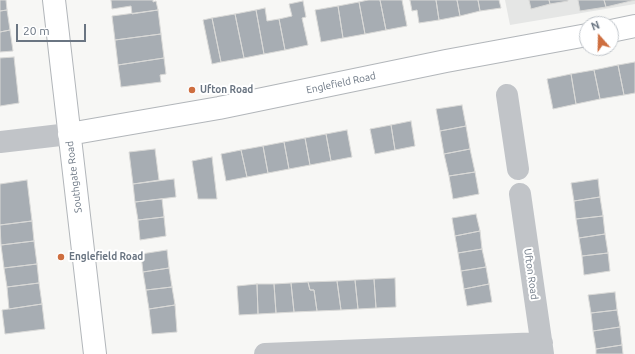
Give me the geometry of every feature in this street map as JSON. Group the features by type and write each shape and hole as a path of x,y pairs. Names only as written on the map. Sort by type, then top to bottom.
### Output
{"street":[{"name":"Southgate Road","path":"54,0 95,354"},
{"path":"619,29 635,26"},
{"name":"Englefield Road","path":"0,142 69,134 219,108 446,61 579,36"},
{"path":"507,95 518,169"},
{"name":"Ufton Road","path":"520,194 542,349"},
{"path":"265,354 542,349"}],"shaded area":[{"path":"505,0 635,0 635,4 510,25"}],"building":[{"path":"0,0 6,0 7,10 0,11"},
{"path":"111,0 153,0 153,2 156,1 158,10 132,14 131,6 112,9"},
{"path":"380,0 386,30 365,34 359,2"},
{"path":"380,0 402,0 407,26 386,30"},
{"path":"410,0 436,0 439,20 419,23 417,10 412,11"},
{"path":"436,0 457,0 460,16 439,20"},
{"path":"457,0 478,0 480,11 460,16"},
{"path":"478,0 499,0 501,8 480,11"},
{"path":"529,0 549,0 550,4 531,9"},
{"path":"549,0 568,0 568,1 550,4"},
{"path":"578,0 604,0 606,7 580,11"},
{"path":"604,0 635,0 606,7"},
{"path":"303,1 306,17 302,18 308,45 285,50 279,19 292,16 289,4"},
{"path":"359,2 365,34 343,38 338,6"},
{"path":"338,6 343,38 321,42 315,10"},
{"path":"265,8 267,21 279,19 285,50 264,54 256,10"},
{"path":"7,10 10,30 0,32 0,11"},
{"path":"158,10 161,34 115,40 112,16"},
{"path":"256,10 264,54 244,58 235,14"},
{"path":"235,14 244,58 221,62 212,18"},
{"path":"212,18 221,62 212,64 203,20"},
{"path":"10,30 13,51 0,52 0,32"},
{"path":"161,34 164,58 118,65 115,40"},
{"path":"14,57 19,103 0,106 0,58"},
{"path":"164,58 166,74 160,75 161,82 121,87 118,65"},
{"path":"635,62 635,93 624,95 618,65"},
{"path":"618,65 624,95 600,99 594,70"},
{"path":"594,70 600,99 576,104 571,74"},
{"path":"571,74 576,104 553,109 547,79"},
{"path":"462,105 466,126 440,131 436,109"},
{"path":"411,121 415,146 395,150 391,125"},
{"path":"391,125 395,150 375,154 370,129"},
{"path":"466,126 470,149 444,154 440,131"},
{"path":"347,130 352,157 331,161 326,134"},
{"path":"326,134 331,161 310,165 305,138"},
{"path":"305,138 310,165 289,169 284,142"},
{"path":"284,142 289,169 268,173 263,146"},
{"path":"263,146 268,173 247,177 241,150"},
{"path":"155,149 159,180 133,184 129,152"},
{"path":"470,149 475,172 449,176 444,154"},
{"path":"241,150 247,177 226,181 221,154"},
{"path":"212,157 217,199 198,199 192,161"},
{"path":"475,172 479,194 453,199 449,176"},
{"path":"174,179 176,197 135,202 133,184"},
{"path":"598,179 600,197 574,201 571,183"},
{"path":"27,180 32,221 0,225 0,184"},
{"path":"600,197 603,216 576,219 574,201"},
{"path":"162,199 164,217 138,220 135,202"},
{"path":"476,214 480,231 455,236 452,218"},
{"path":"603,216 605,234 579,238 576,219"},
{"path":"164,217 166,236 140,240 138,220"},
{"path":"32,221 34,241 1,245 0,225"},
{"path":"480,231 482,249 458,253 455,236"},
{"path":"605,234 608,253 582,256 579,238"},
{"path":"34,241 37,264 4,268 1,245"},
{"path":"482,249 486,267 461,271 458,253"},
{"path":"167,250 169,268 143,272 141,254"},
{"path":"608,253 610,271 584,275 582,256"},
{"path":"37,264 39,283 7,287 4,268"},
{"path":"486,267 489,284 464,289 461,271"},
{"path":"169,268 172,287 146,290 143,272"},
{"path":"395,278 396,307 376,308 374,279"},
{"path":"374,279 376,308 358,309 355,280"},
{"path":"355,280 358,309 341,310 337,281"},
{"path":"337,281 341,310 317,311 314,290 310,290 308,282"},
{"path":"308,282 310,290 314,290 317,311 294,312 291,283"},
{"path":"39,283 42,304 9,309 7,287"},
{"path":"291,283 294,312 276,313 274,284"},
{"path":"257,284 274,284 276,313 258,314"},
{"path":"257,284 258,314 239,315 237,286"},
{"path":"489,284 492,302 467,306 464,289"},
{"path":"172,287 175,305 149,309 146,290"},
{"path":"615,292 617,310 591,313 588,295"},
{"path":"42,304 45,329 5,334 2,310"},
{"path":"175,305 177,332 152,334 149,309"},
{"path":"617,310 620,327 593,331 591,313"},
{"path":"620,327 622,345 596,349 593,331"},
{"path":"622,345 623,354 596,354 596,349"}],"place":[{"name":"Ufton Road","path":"192,90"},
{"name":"Englefield Road","path":"61,257"}]}
